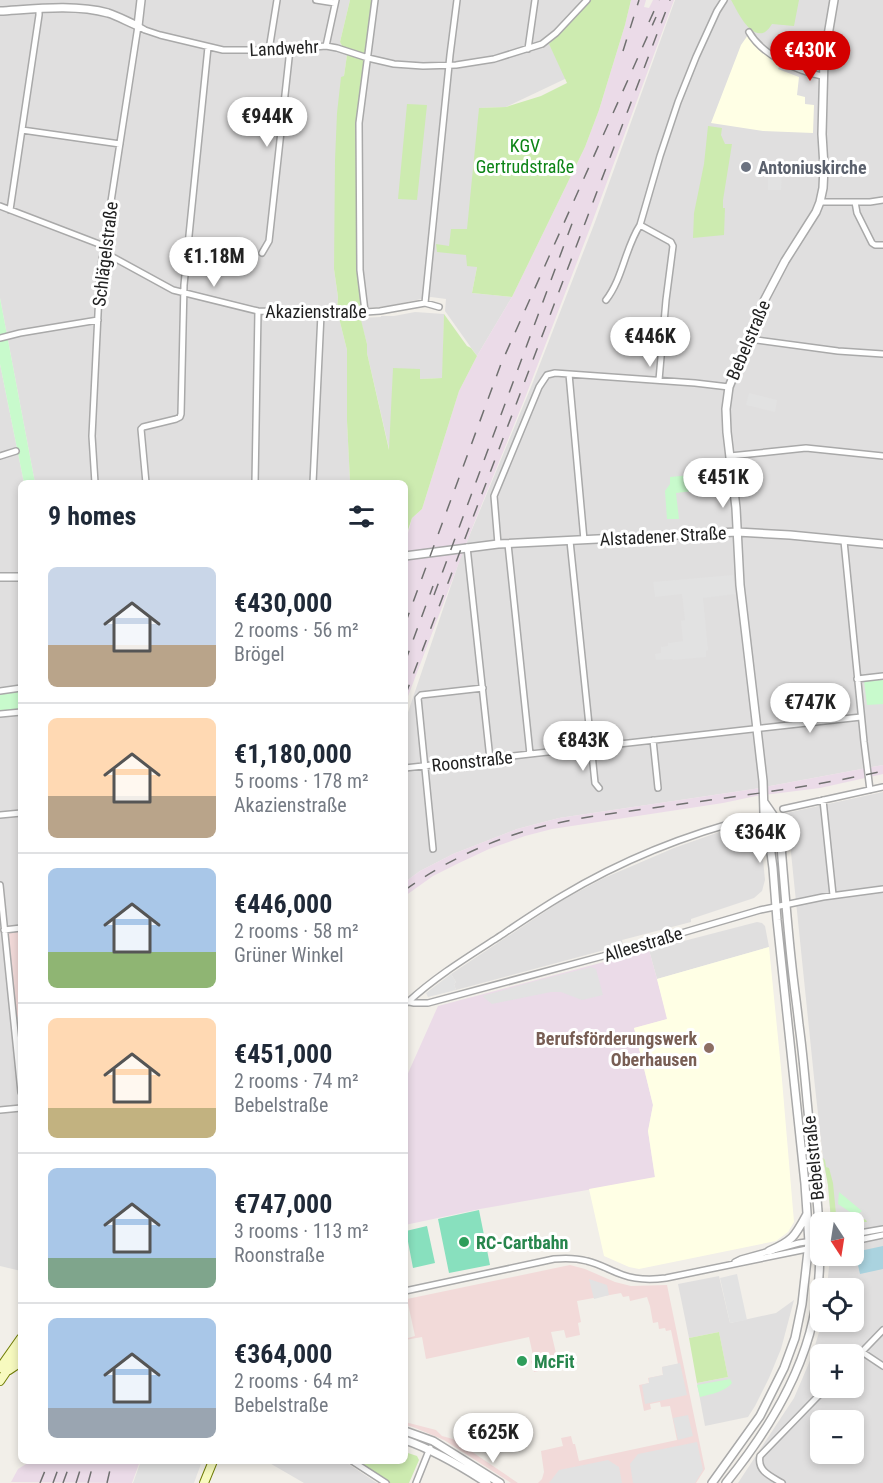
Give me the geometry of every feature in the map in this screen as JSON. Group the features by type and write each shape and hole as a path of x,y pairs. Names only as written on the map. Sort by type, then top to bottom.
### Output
{"main road":[{"path":"0,1381 3,1370 18,1343"},
{"path":"3,1370 18,1353"},
{"path":"3,1370 18,1363"},
{"path":"204,1483 212,1464"}],"street":[{"path":"138,26 141,0"},
{"path":"269,50 277,0"},
{"path":"316,0 335,1 326,46"},
{"path":"365,311 360,270 359,153 361,109 375,0"},
{"path":"425,303 457,0"},
{"path":"528,49 535,0"},
{"name":"Landwehr","path":"0,10 58,8 104,12 160,35 229,51 326,46 401,65 423,66 486,61 542,44 587,0"},
{"path":"606,300 613,291 640,225 678,102 703,40 724,0"},
{"name":"Bebelstraße","path":"712,1483 760,1416 780,1378 795,1338 802,1304 808,1245 805,1184 773,868 764,813 757,729 740,585 726,414 729,387 764,301 820,202 824,167 822,76 834,0"},
{"path":"10,210 39,8"},
{"name":"Schlägelstraße","path":"95,480 92,436 100,273 138,26"},
{"path":"749,32 758,43 780,60 795,68 822,76"},
{"path":"146,480 141,429 176,419 182,414 183,292 208,47"},
{"path":"262,253 269,241 290,49"},
{"path":"22,130 120,144"},
{"path":"785,166 824,167"},
{"path":"820,202 883,200"},
{"path":"855,202 857,213 872,243 883,245"},
{"name":"Akazienstraße","path":"0,206 99,244 109,255 173,290 258,311 338,314 380,311 425,303 439,307"},
{"path":"640,225 671,242 674,248 658,380"},
{"path":"255,480 258,311"},
{"path":"313,480 321,314"},
{"path":"0,339 20,333 98,321"},
{"path":"749,339 838,351 883,354"},
{"path":"498,544 494,496 537,392 549,374 658,380 729,387"},
{"path":"569,374 584,540"},
{"path":"730,456 806,448 883,456"},
{"path":"0,456 16,451"},
{"name":"Alstadener Straße","path":"408,556 498,544 737,532 883,544"},
{"path":"570,541 596,783 599,788"},
{"path":"844,541 870,790"},
{"path":"508,544 530,754"},
{"path":"467,547 490,759"},
{"path":"0,577 18,577"},
{"path":"858,678 883,676"},
{"path":"0,690 18,688"},
{"path":"433,849 418,700 421,695 483,688"},
{"path":"0,714 18,712"},
{"name":"Roonstraße","path":"408,768 861,717"},
{"path":"653,740 658,788"},
{"path":"783,809 883,788"},
{"path":"823,800 833,895"},
{"name":"Bebelstraße","path":"764,802 773,815 780,835 818,1212"},
{"path":"0,815 18,813"},
{"path":"408,1000 440,976 579,886 660,848 716,827 755,817"},
{"path":"0,885 18,1063"},
{"name":"Alleestraße","path":"408,1001 428,1003 786,904 883,889"},
{"path":"4,930 18,928"},
{"path":"792,1062 803,1062"},
{"path":"0,1110 18,1108"},
{"path":"731,1264 769,1251 792,1239 807,1215"},
{"path":"864,1232 883,1229"},
{"path":"864,1239 883,1235"},
{"path":"769,1251 808,1245"},
{"path":"408,1290 567,1258 595,1263 622,1275 648,1280 666,1278 743,1263 808,1245"},
{"name":"Bebelstraße","path":"726,1483 770,1420 800,1364 815,1312 819,1266"},
{"path":"864,1350 883,1330"},
{"path":"864,1353 883,1366"},
{"path":"782,1483 761,1469 759,1463 762,1454 816,1398"},
{"path":"408,1432 433,1441 500,1483"},
{"path":"408,1441 430,1449 487,1483"},
{"path":"416,1483 433,1441"},
{"path":"357,1464 386,1483"},
{"path":"720,1473 721,1483"}],"shaded area":[{"path":"0,0 350,0 340,42 347,55 334,269 338,297 337,310 347,350 350,480 34,480 0,298"},
{"path":"377,0 588,0 547,40 567,78 506,107 479,108 477,267 472,293 512,297 477,356 445,311 446,299 431,297 388,306 359,309 359,123"},
{"path":"631,0 646,0 644,7 649,8 653,0 674,0 590,228 408,696 408,533 412,518 422,509 459,391 512,297 585,147"},
{"path":"675,0 883,0 883,765 754,789 559,818 517,829 453,854 408,880 408,712 461,556 531,387 595,222"},
{"path":"748,35 770,57 781,63 778,69 799,77 797,95 805,97 805,104 814,105 813,133 763,131 711,123 741,45"},
{"path":"768,171 782,171 781,190 768,190"},
{"path":"415,312 444,314 443,378 419,379 420,369 390,453 360,318"},
{"path":"0,364 23,480 18,480 18,688 0,690"},
{"path":"749,393 777,400 775,412 746,405"},
{"path":"733,575 735,594 703,598 708,650 706,657 656,660 655,654 661,653 661,647 668,646 668,643 683,641 681,621 685,620 682,594 655,597 653,582"},
{"path":"18,711 18,1270 0,1266 0,713"},
{"path":"883,765 883,774 820,788 552,829 525,836 489,849 433,876 408,894 408,880 420,871 453,854 517,829 559,818 754,789"},
{"path":"883,792 883,1483 738,1483 794,1398 810,1361 810,1398 864,1398 864,1344 816,1344 819,1332 864,1332 864,1278 828,1278 829,1266 864,1266 864,1212 830,1212 790,843 782,814"},
{"path":"758,822 765,880 762,891 754,898 691,919 691,922 622,940 623,945 456,990 454,984 456,982 451,974 561,901 604,878 674,848 725,830"},
{"path":"757,922 765,926 769,947 657,979 649,950"},
{"path":"18,925 18,1017 16,1017 5,926"},
{"path":"769,947 794,1222 788,1232 776,1241 639,1269 604,1256 589,1189 655,1177 648,1131 653,1105 634,1028 667,1019 657,979"},
{"path":"649,950 668,1019 634,1028 653,1105 648,1131 655,1178 480,1209 408,1224 408,1073 438,1006"},
{"path":"591,967 596,969 603,995 582,1000 561,992 551,992 492,1004 482,996 532,982"},
{"path":"451,974 456,982 454,984 456,990 428,997 426,993"},
{"path":"570,1265 631,1286 667,1285 705,1469 696,1483 538,1483 544,1472 541,1451 563,1446 561,1438 571,1436 579,1461 677,1440 670,1406 661,1407 660,1402 650,1404 651,1409 644,1411 639,1385 649,1383 648,1378 663,1375 662,1367 678,1364 671,1330 659,1329 658,1322 653,1323 647,1297 630,1301 629,1296 623,1297 621,1293 577,1301 581,1322 578,1323 580,1335 566,1338 564,1330 551,1332 559,1366 534,1372 529,1337 426,1359 422,1337 408,1339 415,1336 408,1299"},
{"path":"737,1274 747,1320 730,1323 720,1278"},
{"path":"719,1276 730,1323 776,1313 794,1300 781,1349 769,1378 748,1417 705,1426 697,1383 728,1377 719,1332 689,1338 678,1284"},
{"path":"589,1279 607,1285 609,1295 594,1299"},
{"path":"680,1363 687,1395 645,1404 642,1385 649,1383 649,1378 663,1375 662,1367"},
{"path":"688,1415 693,1436 678,1440 673,1418"},
{"path":"408,1423 436,1430 442,1436 453,1439 518,1483 511,1483 444,1440 408,1426"},
{"path":"697,1442 703,1470 695,1483 633,1483 630,1464 638,1454"},
{"path":"608,1460 619,1467 622,1483 549,1483 559,1470"},
{"path":"26,1464 139,1464 132,1483 11,1482 18,1469"},
{"path":"140,1464 201,1464 194,1483 133,1483"},
{"path":"271,1464 348,1464 377,1483 304,1483"}],"green space":[{"path":"350,0 375,0 361,109 360,270 365,311 359,312 389,450 393,368 420,369 420,379 442,378 444,314 477,356 459,391 422,509 412,518 408,530 408,480 350,480 347,350 337,310 338,297 334,269 337,113 341,77 344,76 347,55 340,42"},
{"name":"KGV Gertrudstraße","path":"590,0 631,0 599,110 585,147 512,297 472,293 477,267 467,266 466,255 437,252 436,244 449,246 451,229 467,229 479,108 506,107 541,96 567,83 549,44"},
{"path":"731,0 799,0 794,26 772,24 765,32 754,32 745,23"},
{"path":"407,104 427,105 417,200 398,199"},
{"path":"708,126 722,128 721,135 725,144 732,144 723,200 724,235 693,238 694,213 704,164"},
{"path":"0,298 34,480 23,480 0,364"},
{"path":"691,475 693,491 676,493 679,519 667,519 665,491 670,484 670,477"},
{"path":"883,680 883,704 867,705 864,681"},
{"path":"18,688 18,711 0,713 0,691"},
{"path":"823,1158 826,1167 829,1168 833,1183 836,1212 830,1212"},
{"path":"839,1192 862,1211 850,1212 838,1204"},
{"name":"RC-Cartbahn","path":"479,1210 490,1265 449,1273 438,1219"},
{"path":"427,1226 435,1263 413,1268 408,1231"},
{"path":"719,1332 728,1377 697,1383 689,1338"},
{"path":"730,1379 732,1383 726,1389 700,1397 697,1385"},
{"path":"408,1453 417,1456 419,1460 409,1483 390,1483 362,1464 408,1464"}],"water":[{"path":"883,1246 883,1269 860,1274 858,1266 864,1266 864,1250"}],"railway":[{"path":"623,51 639,0"},
{"path":"649,22 659,0"},
{"path":"408,688 670,0"},
{"path":"408,616 501,364 656,17"},
{"path":"434,595 573,221"},
{"path":"408,654 433,586"},
{"path":"408,888 446,864 474,850 504,838 555,823 775,791 883,771"},
{"path":"40,1483 48,1464"},
{"path":"53,1483 60,1464"},
{"path":"63,1483 70,1464"},
{"path":"76,1483 82,1464"},
{"path":"88,1483 93,1464"},
{"path":"107,1483 111,1464"}],"place":[{"name":"Antoniuskirche","path":"746,167"},
{"name":"Berufsförderungswerk Oberhausen","path":"709,1048"},
{"name":"RC-Cartbahn","path":"464,1242"},
{"name":"McFit","path":"522,1361"}]}
